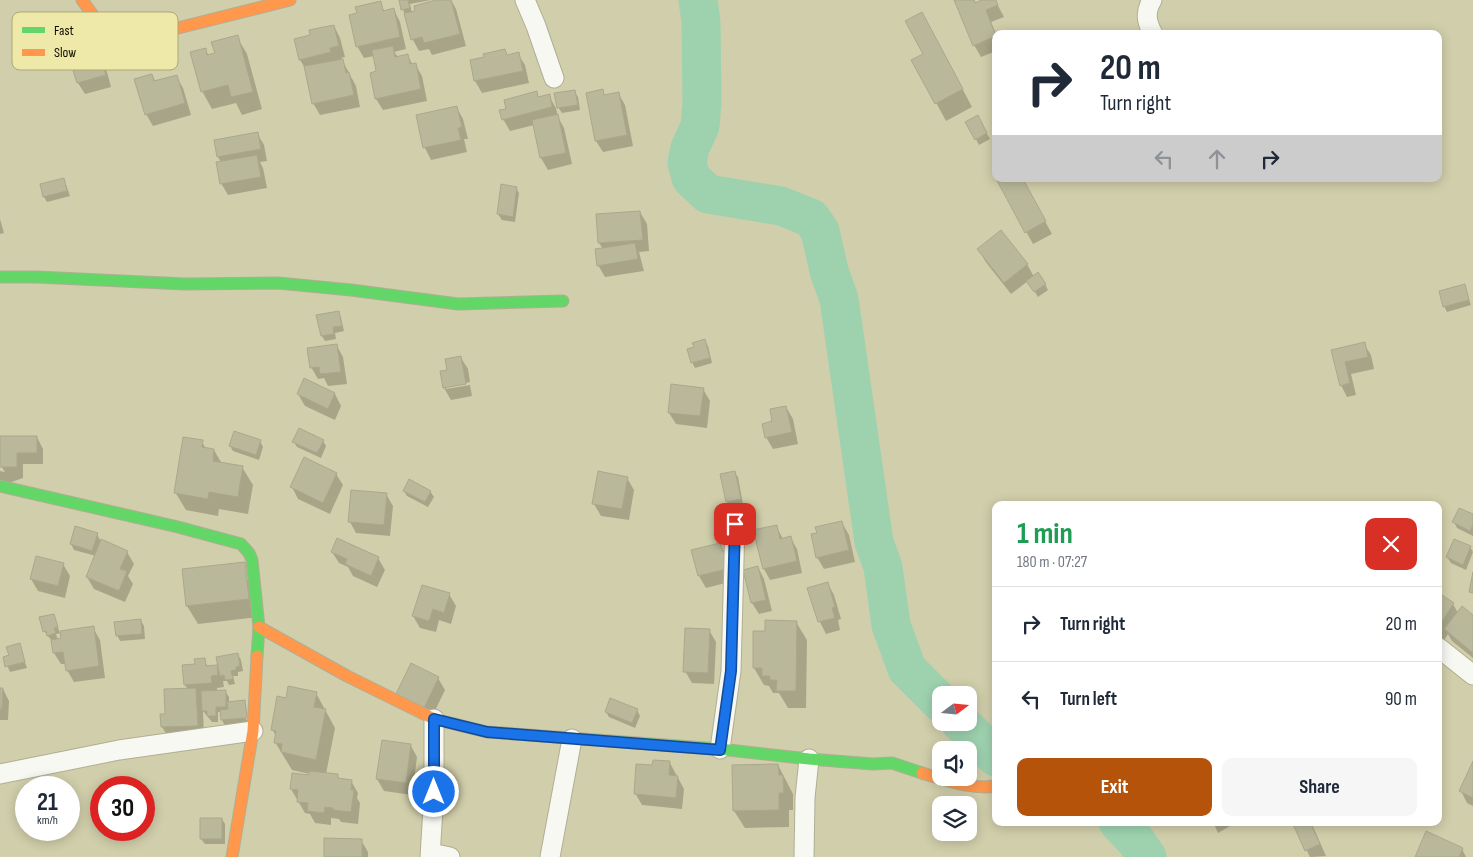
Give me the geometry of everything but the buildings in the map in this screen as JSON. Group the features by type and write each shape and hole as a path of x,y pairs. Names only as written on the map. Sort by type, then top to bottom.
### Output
{"street":[{"path":"82,0 91,12"},
{"path":"178,28 290,0"},
{"path":"525,0 554,78"},
{"path":"1151,30 1146,11 1152,0"},
{"path":"0,277 185,284 278,283 351,290 458,304 563,301"},
{"path":"0,486 178,527 240,544 249,553 252,560 259,627 253,731 232,857"},
{"path":"720,750 731,671 735,524"},
{"path":"259,627 347,676 434,719 487,732 873,764 892,763 959,784 992,787"},
{"path":"1442,650 1473,675"},
{"path":"434,719 434,792 431,855 450,857"},
{"path":"0,774 119,750 253,731"},
{"path":"550,857 572,739"},
{"path":"804,857 805,798 809,759"}],"waterway":[{"path":"698,0 701,22 702,102 700,126 690,148 687,163 691,178 708,194 781,206 811,218 820,231 829,271 839,299 874,542 883,567 891,625 907,669 932,694"},
{"path":"969,731 992,753"},
{"path":"1122,826 1136,841 1147,857"}],"traffic: fast":[{"path":"0,277 185,284 278,283 351,290 458,304 563,301"},
{"path":"0,486 178,527 241,544 252,560 259,627 257,656"},
{"path":"502,733 720,749 873,764 892,763 922,773"}],"traffic: slow":[{"path":"82,0 91,12"},
{"path":"178,28 290,0"},
{"path":"259,627 347,676 434,719 487,732 502,733"},
{"path":"232,857 253,731 257,656"},
{"path":"922,773 977,787 992,786"}],"route":[{"path":"434,792 434,719 487,732 720,750 731,671 735,524"}]}
